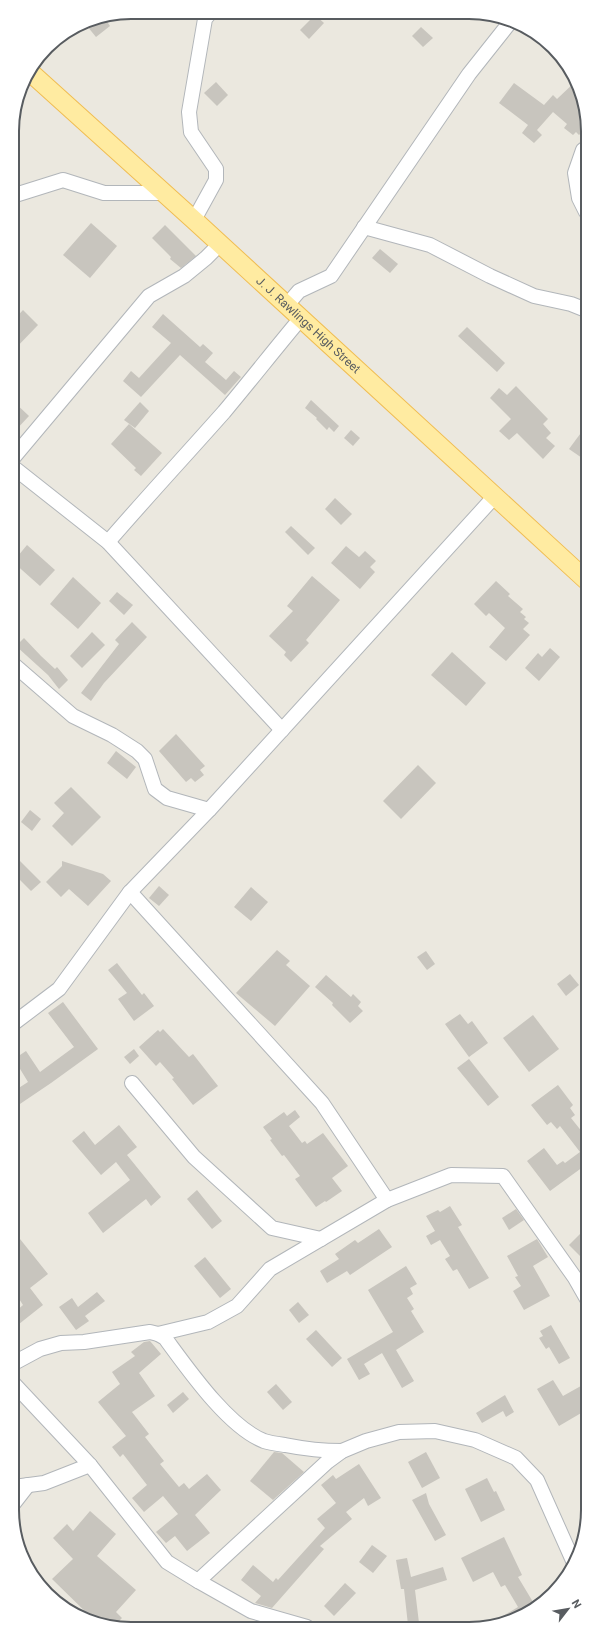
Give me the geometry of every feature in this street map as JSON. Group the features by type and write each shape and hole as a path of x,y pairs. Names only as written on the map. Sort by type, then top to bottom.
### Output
{"main road":[{"name":"J. J. Rawlings High Street","path":"34,75 495,496 581,571"}],"street":[{"path":"194,220 216,180 216,169 192,132 189,112 204,19"},
{"path":"287,305 299,291 331,276 469,74 507,26"},
{"path":"581,156 575,174 581,202"},
{"path":"19,194 63,180 104,193 164,193"},
{"path":"364,228 430,245 490,276 534,296 571,304 581,308"},
{"path":"19,451 149,296 184,276 220,244"},
{"path":"108,542 225,411 301,318"},
{"path":"19,472 108,542 282,730"},
{"path":"19,1019 59,989 130,892 209,810 495,496"},
{"path":"19,669 73,716 112,735 137,751 145,759 155,789 167,798 209,810"},
{"path":"130,892 322,1103 387,1200"},
{"path":"132,1083 194,1157 272,1228 321,1239"},
{"path":"158,1334 208,1322 237,1306 270,1269 387,1200 451,1174 503,1176 581,1276"},
{"path":"19,1360 40,1349 61,1343 84,1342 150,1332 158,1334 165,1338 202,1387 226,1413 248,1432 264,1441 319,1451 342,1451"},
{"path":"19,1389 90,1465 167,1562 198,1582 251,1611 290,1622"},
{"path":"198,1582 328,1462 342,1451 366,1441 399,1432 435,1431 475,1440 516,1458 537,1480 571,1556"},
{"path":"19,1486 44,1483 90,1465"},
{"path":"19,1497 28,1485"}],"building":[{"path":"311,19 320,19 324,23 309,39 300,30"},
{"path":"107,22 110,26 96,37 88,28"},
{"path":"421,27 433,38 423,47 412,36"},
{"path":"216,82 228,95 217,106 204,93"},
{"path":"514,83 544,105 553,95 557,99 571,86 579,109 581,133 579,135 576,132 573,135 564,128 567,124 553,112 537,130 542,135 534,143 522,133 528,125 499,103"},
{"path":"91,223 117,246 90,278 63,255"},
{"path":"165,225 196,256 181,268 170,259 171,257 152,238"},
{"path":"380,249 398,264 390,273 372,258"},
{"path":"23,310 38,325 19,345 19,314"},
{"path":"163,314 200,347 203,344 213,353 205,362 226,380 234,371 241,377 225,395 180,355 141,397 123,381 131,371 139,378 171,343 152,327"},
{"path":"467,327 505,363 497,372 458,336"},
{"path":"516,386 548,419 543,424 551,433 546,438 555,446 543,459 517,433 509,440 499,431 511,419 490,398 499,388 507,395"},
{"path":"311,400 339,426 334,432 329,427 327,430 316,419 317,418 305,408"},
{"path":"140,402 149,411 135,428 124,420"},
{"path":"19,407 29,416 19,427"},
{"path":"129,424 162,453 141,476 134,470 136,468 111,444"},
{"path":"351,430 360,438 353,446 344,438"},
{"path":"581,433 581,457 569,449"},
{"path":"335,498 352,514 341,525 325,509"},
{"path":"291,526 315,548 308,555 285,532"},
{"path":"27,545 55,570 40,586 19,567 19,555"},
{"path":"346,546 359,557 365,551 376,561 370,567 375,572 360,589 331,563"},
{"path":"312,576 340,600 306,640 309,643 291,662 284,655 286,652 269,636 293,611 287,606"},
{"path":"73,577 101,603 78,629 50,604"},
{"path":"496,581 510,594 508,596 523,609 520,612 526,617 524,619 529,623 523,629 530,635 506,661 489,647 505,628 489,613 486,616 474,604"},
{"path":"117,592 133,605 124,615 109,601"},
{"path":"132,622 147,637 104,683 91,701 81,693 119,644 115,640"},
{"path":"92,632 105,645 82,668 70,656"},
{"path":"24,638 55,669 57,667 68,680 59,689 48,675 19,649 19,643"},
{"path":"550,648 560,657 539,681 525,668 538,653 542,657"},
{"path":"452,652 486,683 466,706 431,675"},
{"path":"176,734 205,766 200,770 204,775 195,782 191,778 186,782 159,751"},
{"path":"116,751 136,767 127,779 107,763"},
{"path":"418,765 436,783 401,819 383,801"},
{"path":"71,787 101,817 72,846 52,826 64,813 54,803"},
{"path":"30,810 41,819 32,831 21,822"},
{"path":"19,860 41,882 31,891 19,879"},
{"path":"62,861 103,874 111,881 88,906 69,889 61,897 46,882 62,866"},
{"path":"159,886 169,895 159,906 149,898"},
{"path":"251,887 268,902 251,921 234,907"},
{"path":"277,950 290,961 286,965 310,986 275,1026 236,993"},
{"path":"426,951 435,964 427,970 417,957"},
{"path":"117,963 142,995 144,993 154,1006 134,1021 118,999 127,993 108,970"},
{"path":"570,974 579,985 566,996 557,984"},
{"path":"326,975 351,997 353,994 361,1002 358,1006 363,1011 350,1023 332,1005 333,1003 315,987"},
{"path":"63,1002 98,1049 19,1105 19,1088 28,1082 19,1067 19,1056 26,1051 40,1072 74,1047 48,1013"},
{"path":"460,1014 468,1024 472,1021 488,1043 469,1057 445,1024"},
{"path":"533,1015 559,1049 529,1072 503,1038"},
{"path":"163,1029 189,1057 193,1054 218,1086 193,1105 172,1079 174,1078 160,1062 156,1066 139,1047 158,1030 160,1032"},
{"path":"134,1049 139,1056 130,1064 124,1057"},
{"path":"469,1059 499,1097 488,1106 457,1068"},
{"path":"558,1085 573,1105 570,1108 575,1115 571,1118 581,1130 581,1168 550,1191 527,1161 544,1148 557,1165 563,1161 565,1163 580,1152 560,1126 557,1129 551,1122 547,1125 531,1105"},
{"path":"295,1110 300,1117 289,1126 302,1143 305,1141 307,1144 323,1133 348,1166 332,1178 342,1191 316,1207 295,1179 300,1176 284,1155 282,1156 270,1140 272,1139 263,1127 284,1112 287,1116"},
{"path":"119,1125 137,1147 127,1155 161,1197 151,1206 146,1199 103,1233 88,1213 130,1180 116,1162 101,1175 72,1141 84,1131 95,1145"},
{"path":"197,1190 222,1221 212,1229 187,1199"},
{"path":"450,1206 462,1225 458,1227 489,1278 469,1289 457,1269 453,1271 445,1259 450,1256 440,1240 431,1245 426,1236 435,1231 426,1216 438,1210 440,1212"},
{"path":"516,1209 524,1220 509,1230 502,1218"},
{"path":"379,1229 392,1247 350,1275 347,1271 327,1283 320,1271 339,1259 335,1254 355,1240 358,1243"},
{"path":"581,1233 581,1257 569,1245"},
{"path":"537,1239 548,1257 533,1266 550,1296 524,1310 513,1291 521,1286 515,1277 518,1276 507,1256"},
{"path":"19,1240 48,1274 30,1288 43,1305 19,1324 19,1309 23,1305 19,1299"},
{"path":"205,1257 231,1289 220,1298 194,1266"},
{"path":"406,1266 417,1284 410,1288 413,1294 407,1298 414,1309 411,1311 424,1332 396,1350 414,1381 402,1388 382,1353 364,1364 370,1374 359,1380 347,1359 393,1332 368,1290"},
{"path":"97,1292 105,1301 85,1316 89,1321 76,1330 59,1307 72,1298 78,1307"},
{"path":"298,1302 309,1315 299,1323 289,1310"},
{"path":"551,1325 570,1358 559,1364 549,1347 546,1349 539,1338 543,1336 540,1331"},
{"path":"316,1330 342,1358 332,1367 306,1339"},
{"path":"150,1341 161,1354 139,1373 155,1396 132,1412 149,1434 145,1437 164,1461 160,1464 179,1487 184,1483 189,1489 207,1474 221,1490 195,1515 210,1533 187,1551 175,1536 166,1543 156,1532 178,1514 163,1496 144,1512 132,1498 147,1485 123,1454 120,1457 112,1447 126,1436 98,1402 120,1384 112,1372 135,1356 131,1352 144,1342"},
{"path":"553,1380 563,1396 581,1386 581,1413 559,1426 537,1389"},
{"path":"276,1384 292,1402 283,1410 267,1392"},
{"path":"183,1392 189,1399 173,1413 167,1405"},
{"path":"505,1395 514,1412 506,1417 503,1411 482,1423 476,1413"},
{"path":"274,1452 282,1453 304,1472 273,1500 250,1481"},
{"path":"426,1452 440,1478 422,1488 408,1462"},
{"path":"359,1464 381,1498 368,1506 364,1498 346,1512 352,1519 320,1546 324,1549 272,1608 255,1603 261,1596 241,1580 253,1565 273,1582 276,1578 278,1580 325,1528 317,1519 336,1503 321,1485 333,1475 336,1479"},
{"path":"487,1478 494,1492 496,1491 505,1510 481,1522 465,1489"},
{"path":"426,1493 429,1504 446,1535 435,1541 412,1500"},
{"path":"90,1511 116,1534 97,1556 136,1590 116,1612 122,1618 119,1621 109,1620 86,1612 52,1579 73,1559 53,1538 67,1524 73,1531"},
{"path":"504,1537 522,1575 518,1577 533,1602 525,1607 501,1617 518,1607 505,1585 501,1587 493,1572 473,1582 461,1558"},
{"path":"372,1545 387,1556 373,1573 359,1562"},
{"path":"407,1558 411,1577 443,1567 447,1580 415,1590 419,1622 408,1622 404,1589 401,1589 396,1560"},
{"path":"345,1583 356,1593 334,1616 324,1606"}]}
